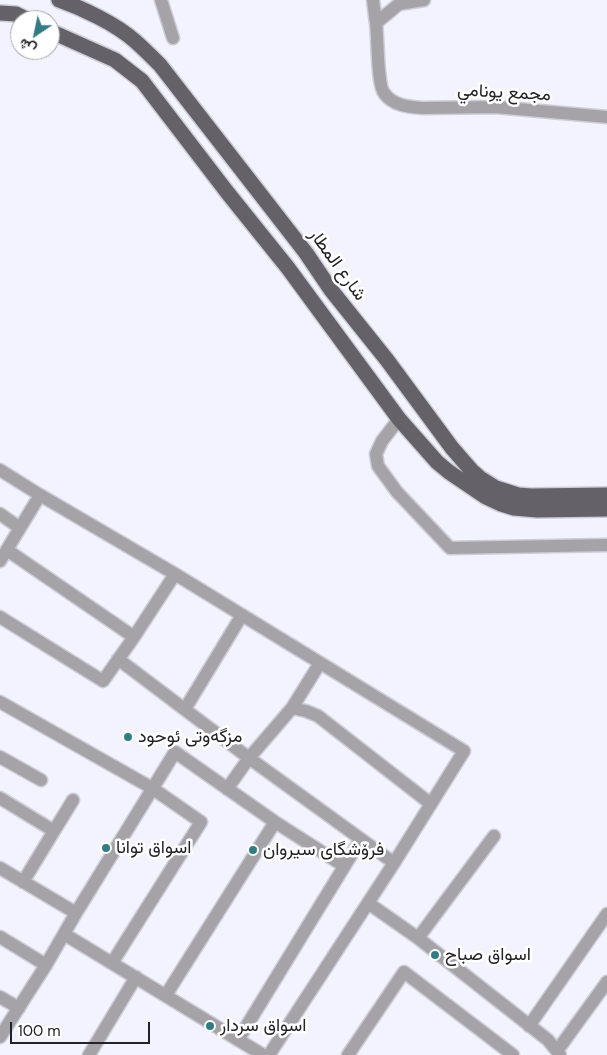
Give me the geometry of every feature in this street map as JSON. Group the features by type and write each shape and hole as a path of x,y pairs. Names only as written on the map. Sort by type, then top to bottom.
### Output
{"main road":[{"name":"شارع المطار","path":"59,0 111,24 134,40 160,65 306,253 331,290 387,360 457,455 472,471 496,488 524,496 607,495"},
{"path":"60,35 115,60 142,81 152,92 227,192 288,268 400,419 448,472 495,502 514,508 529,510 607,509"},
{"path":"123,65 140,46"},
{"path":"315,305 331,290"}],"street":[{"path":"161,0 173,38"},
{"path":"373,0 376,23"},
{"path":"376,23 399,4 424,0"},
{"name":"مجمع يونامي","path":"376,23 381,88 387,97 400,105 423,108 495,107 607,117"},
{"path":"400,419 382,441 376,454 378,466 397,492 450,548 607,545"},
{"path":"0,470 175,574 464,751 394,863 269,1055"},
{"path":"40,495 3,556 134,637"},
{"path":"0,514 20,528"},
{"path":"0,617 103,681 175,574"},
{"path":"185,709 242,615"},
{"path":"118,660 394,863"},
{"path":"227,789 249,758 292,708 320,663"},
{"path":"0,702 152,788 201,822 112,962"},
{"path":"292,708 318,716 431,804"},
{"path":"0,1037 46,965 175,752 275,822 344,866"},
{"path":"0,757 41,780"},
{"path":"0,798 54,831"},
{"path":"23,882 72,800"},
{"path":"166,996 275,822"},
{"path":"418,938 494,836"},
{"path":"238,1040 361,839"},
{"path":"1,871 76,913"},
{"path":"368,903 418,938 548,1040 559,1053 607,982"},
{"path":"529,1026 607,914"},
{"path":"64,934 263,1055"},
{"path":"0,937 46,965"},
{"path":"348,1055 404,972 513,1055"},
{"path":"89,1055 136,977"},
{"path":"0,997 19,1008"}],"place":[{"name":"مزگەوتی ئوحود","path":"128,737"},
{"name":"اسواق توانا","path":"106,848"},
{"name":"فرۆشگای سیروان","path":"253,850"},
{"name":"اسواق صباح","path":"435,955"},
{"name":"اسواق سردار","path":"210,1026"}]}
